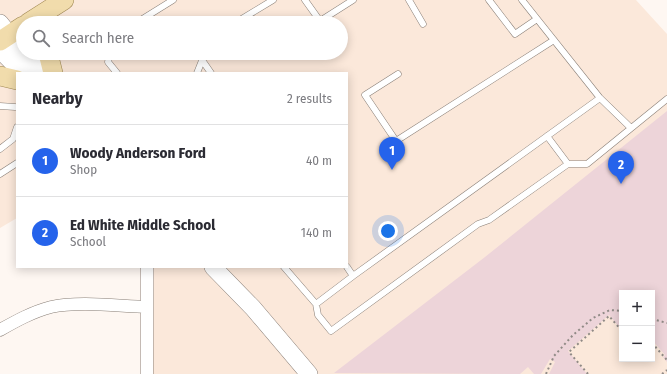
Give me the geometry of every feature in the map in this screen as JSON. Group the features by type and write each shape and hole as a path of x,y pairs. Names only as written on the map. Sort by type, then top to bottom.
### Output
{"main road":[{"path":"39,16 65,0"},
{"path":"57,16 65,0"},
{"path":"6,35 16,45"},
{"path":"6,35 16,57"},
{"path":"17,60 23,72"},
{"path":"30,60 40,72"},
{"path":"50,60 53,72"},
{"path":"0,76 16,80"},
{"path":"215,268 253,308 309,374"}],"street":[{"path":"147,268 147,374"},
{"path":"0,330 20,319 52,307 70,305 147,306"}],"lane":[{"path":"147,16 173,0"},
{"path":"247,16 273,0"},
{"path":"305,0 316,16"},
{"path":"328,16 353,0"},
{"path":"409,0 423,24"},
{"path":"489,0 515,34 537,19"},
{"path":"522,0 600,98 631,128"},
{"path":"398,74 365,95 396,141 554,40"},
{"path":"108,60 108,62 116,72"},
{"path":"197,72 202,60"},
{"path":"202,60 210,72"},
{"path":"316,304 600,98"},
{"path":"285,268 316,304 318,315 331,331 478,224 489,220 568,164 587,164 667,99"},
{"path":"0,106 16,107"},
{"path":"1,146 13,139 16,130"},
{"path":"547,136 568,164"},
{"path":"0,174 16,164"},
{"path":"348,268 353,276"}],"path":[{"path":"546,374 554,356 573,335 593,318 610,310 619,311"},
{"path":"588,374 569,352 609,316 619,328"},
{"path":"655,320 667,323"},
{"path":"655,346 667,360"},
{"path":"662,374 667,370"}],"shaded area":[{"path":"0,0 636,0 667,34 667,374 153,374 154,268 348,268 348,72 16,72 16,219 0,228"},
{"path":"667,111 667,362 663,357 665,355 655,343 655,290 619,290 619,327 609,315 568,351 587,374 549,374 555,362 550,359 541,374 534,374 528,367 520,374 334,373 485,257"}],"place":[{"name":"Woody Anderson Ford","path":"392,170"},
{"name":"Ed White Middle School","path":"621,184"}]}
